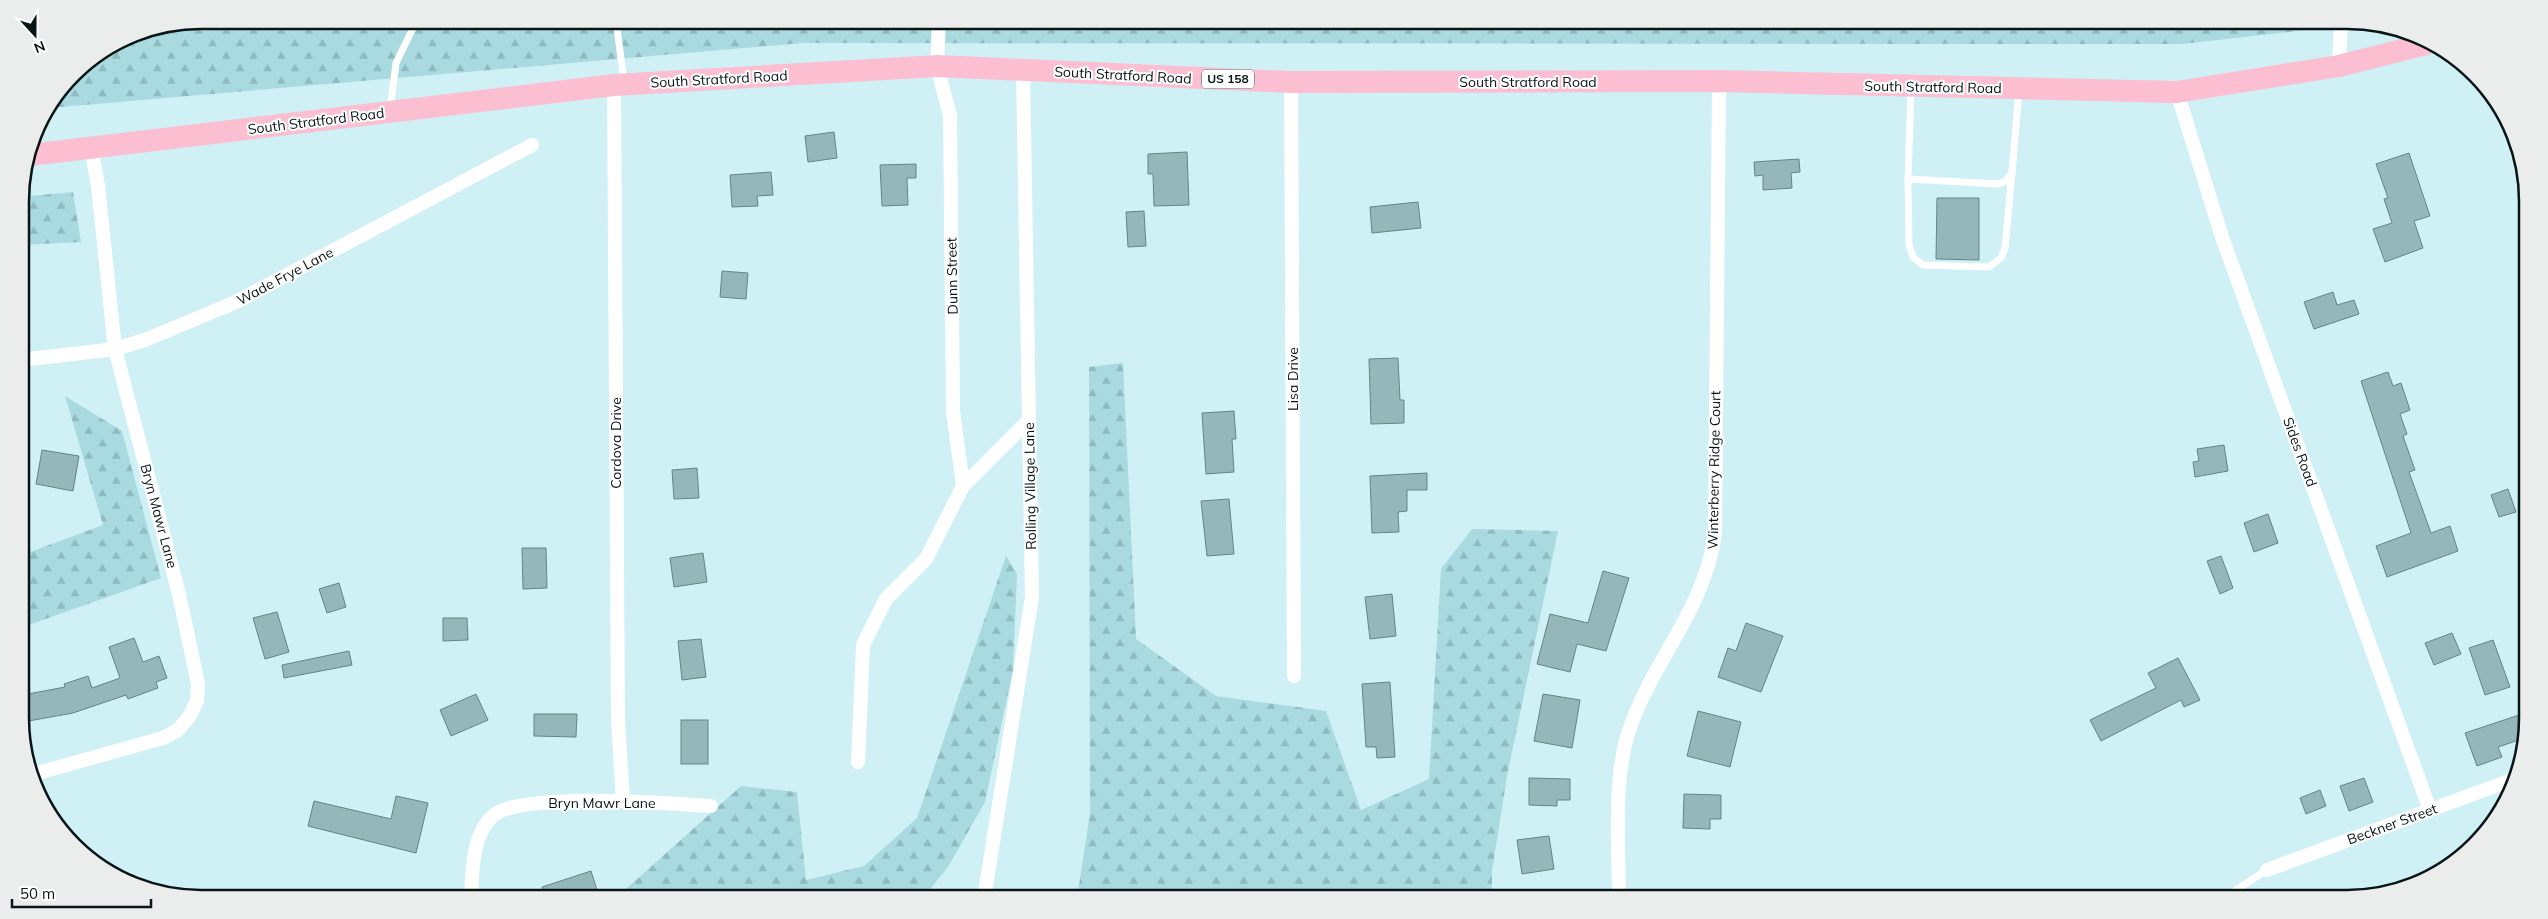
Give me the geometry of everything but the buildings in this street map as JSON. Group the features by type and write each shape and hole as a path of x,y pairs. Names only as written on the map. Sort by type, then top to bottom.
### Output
{"main road":[{"name":"South Stratford Road","path":"36,154 619,85 937,66 1292,82 1718,81 2177,92 2339,66 2420,46"}],"street":[{"name":"Dunn Street","path":"939,29 937,66 950,116 954,411 963,486"},
{"path":"2339,66 2341,29"},
{"name":"Rolling Village Lane","path":"985,890 1032,597 1023,70"},
{"name":"Winterberry Ridge Court","path":"1618,890 1620,771 1624,746 1644,692 1697,599 1712,557 1715,534 1718,81"},
{"name":"Lisa Drive","path":"1292,82 1294,676"},
{"name":"Cordova Drive","path":"619,85 618,720 623,801"},
{"name":"Sides Road","path":"2177,92 2223,240 2430,810"},
{"name":"Wade Frye Lane","path":"29,359 115,348 145,340 236,302 532,146"},
{"name":"Bryn Mawr Lane","path":"38,773 163,738 178,730 189,717 197,701 198,684 179,594 115,348 98,186 91,147"},
{"path":"858,762 863,646 886,599 926,559 963,486 1029,420"},
{"name":"Beckner Street","path":"2267,870 2506,782"},
{"name":"Bryn Mawr Lane","path":"472,890 477,845 483,829 492,816 498,812 541,803 623,801 711,806"}],"lane":[{"path":"390,112 396,63 413,29"},
{"path":"616,29 619,85"},
{"path":"1911,86 1908,179 1909,246 1913,258 1923,265 1989,267 2001,258 2005,248 2019,88"},
{"path":"1908,179 1999,184 2006,181 2012,172"},
{"path":"2236,890 2267,870"}],"green space":[{"path":"201,29 2315,29 2182,44 803,43 57,107 64,96 87,72 115,52 156,35 179,30"},
{"path":"73,192 81,242 29,245 29,196"},
{"path":"1123,363 1136,639 1216,696 1326,711 1361,810 1429,779 1441,569 1472,529 1558,531 1507,776 1492,871 1492,890 1078,890 1090,813 1089,367"},
{"path":"65,396 122,431 161,578 29,625 29,552 103,525"},
{"path":"1006,556 1017,574 1013,670 985,802 948,867 929,890 624,890 741,786 797,792 806,880 864,866 917,818"}]}
